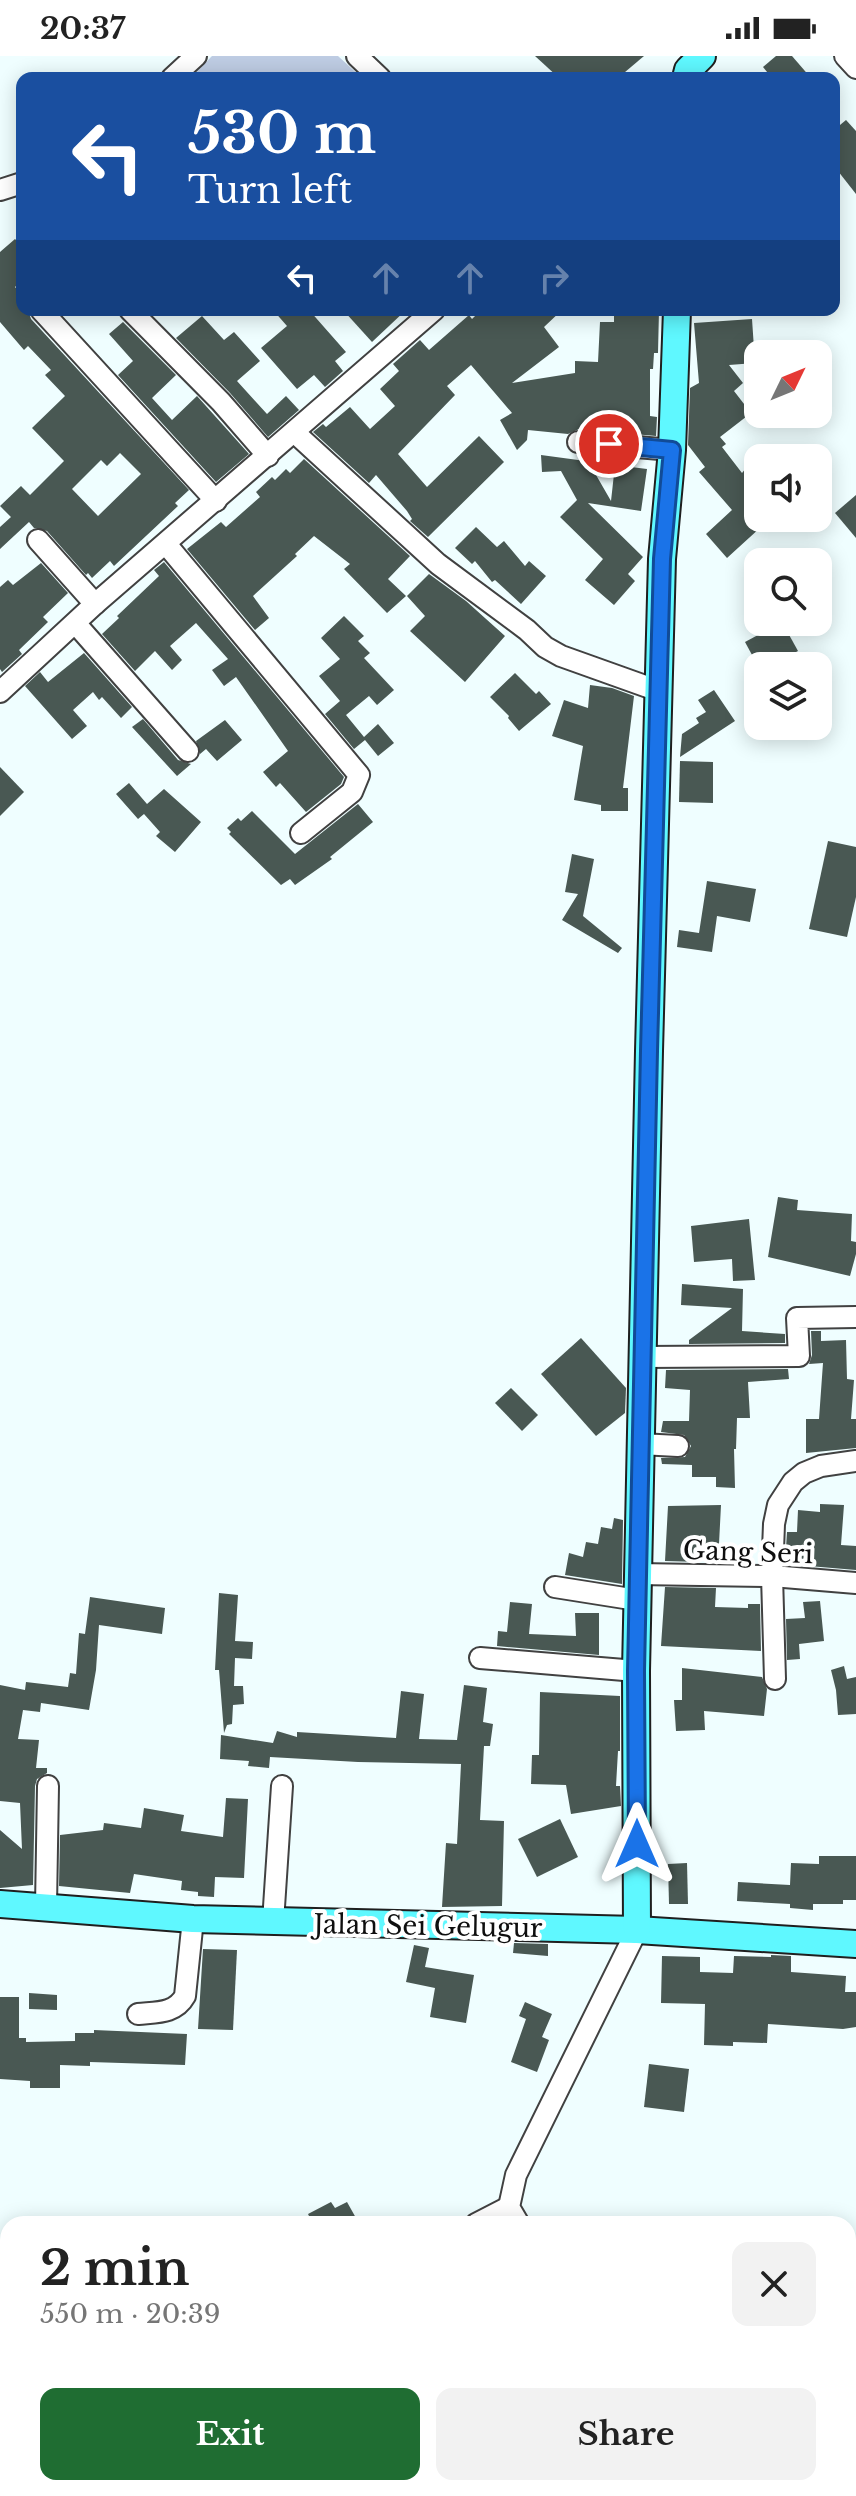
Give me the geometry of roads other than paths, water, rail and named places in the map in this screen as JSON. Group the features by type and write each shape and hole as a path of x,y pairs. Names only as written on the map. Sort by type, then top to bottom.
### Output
{"main road":[{"path":"637,1930 636,1671 640,1444 662,559 672,450 677,316"},
{"name":"Jalan Sei Gelugur","path":"0,1904 193,1919 637,1930 856,1944"}],"street":[{"path":"179,72 196,56"},
{"path":"357,56 374,72"},
{"path":"845,56 856,68"},
{"path":"46,316 216,501"},
{"path":"136,316 221,402 268,456"},
{"path":"3,684 76,624 95,604 427,316"},
{"path":"294,432 438,564 545,647 561,656 659,691"},
{"path":"578,442 672,450"},
{"path":"38,540 95,604"},
{"path":"166,544 359,775 352,792 301,833"},
{"path":"76,624 188,751"},
{"path":"643,1357 799,1356 797,1318 856,1317"},
{"path":"640,1444 678,1446"},
{"path":"775,1679 772,1576 778,1505 793,1482 804,1473 821,1466 856,1461"},
{"name":"Gang Seri","path":"555,1587 637,1587 772,1576 856,1583"},
{"path":"480,1658 636,1671"},
{"path":"46,1906 48,1786"},
{"path":"273,1922 282,1786"},
{"path":"138,2014 167,2011 181,2003 185,1996 193,1919"},
{"path":"514,2216 516,2175 637,1930"}]}
